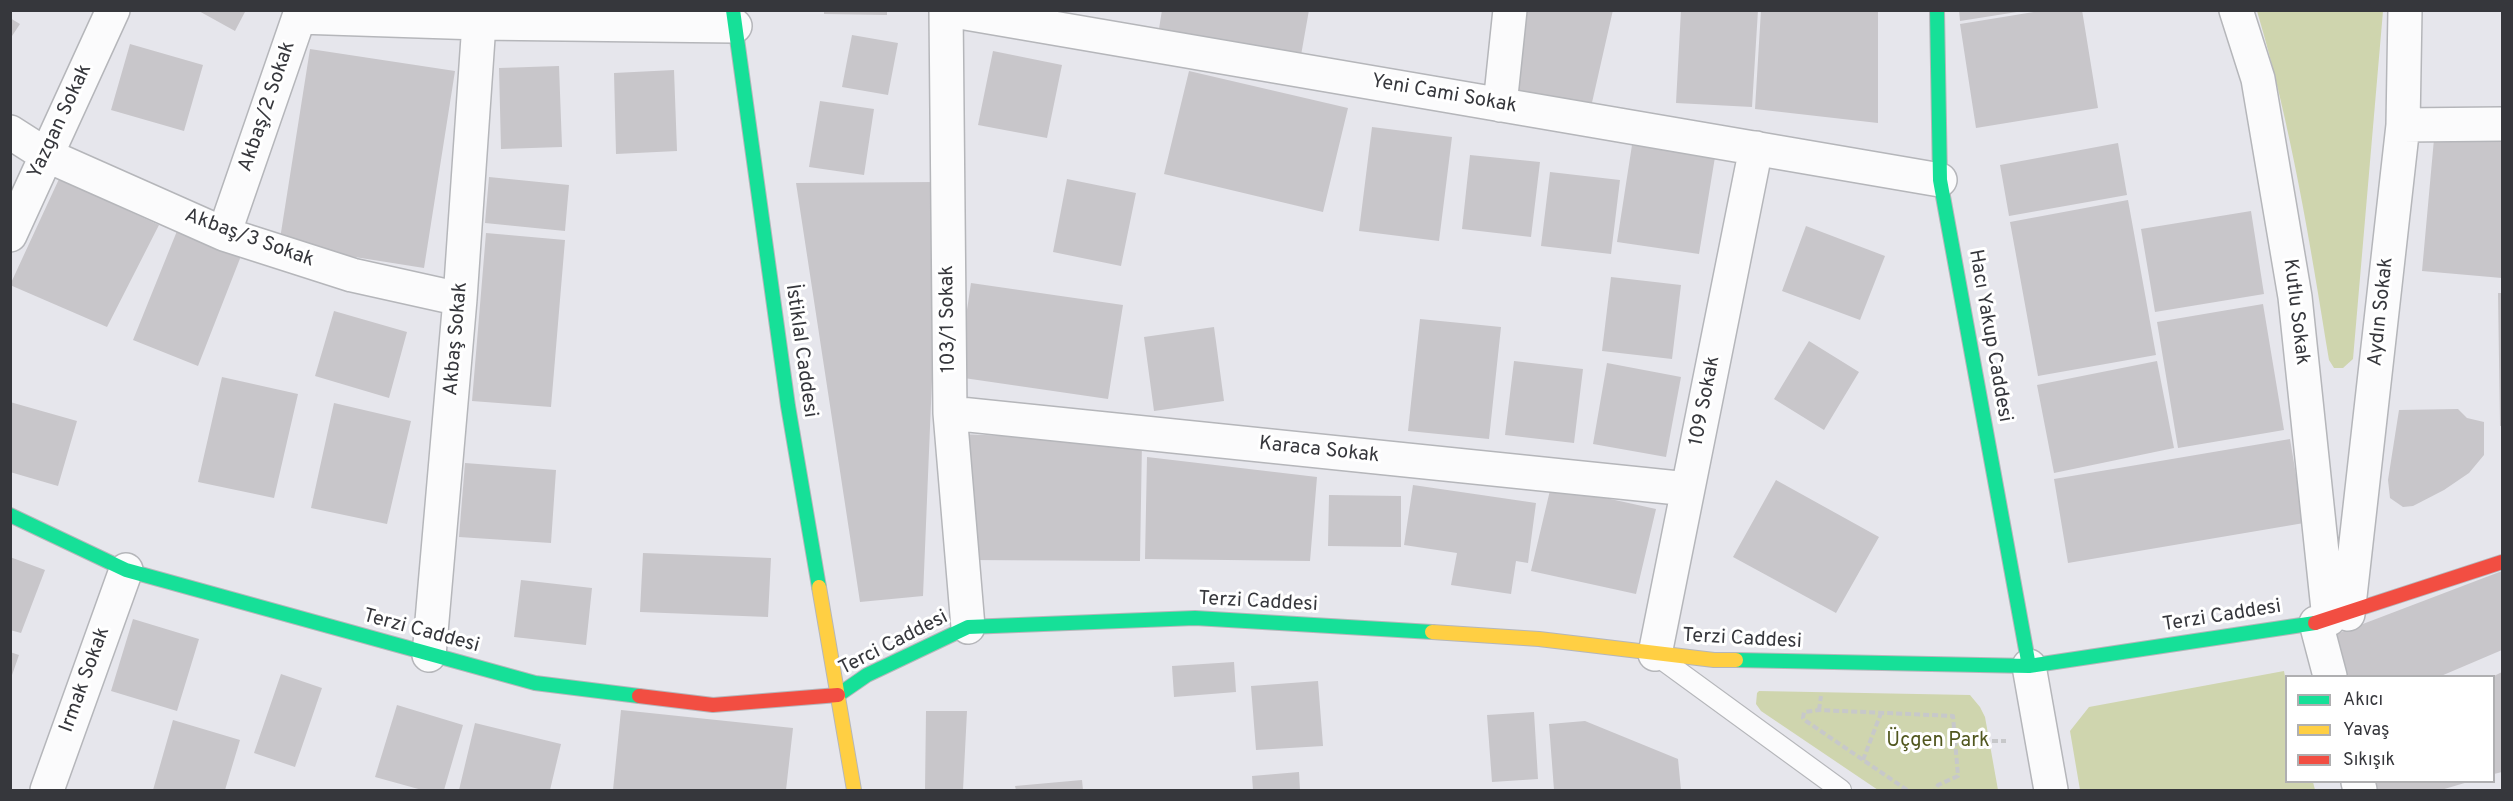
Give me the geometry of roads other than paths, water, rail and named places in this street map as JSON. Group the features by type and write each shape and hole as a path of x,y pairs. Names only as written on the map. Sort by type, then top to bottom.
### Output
{"street":[{"name":"Yazgan Sokak","path":"10,234 112,10"},
{"name":"Yeni Cami Sokak","path":"947,10 1940,180"},
{"name":"103/1 Sokak","path":"947,10 950,412 968,627"},
{"path":"1500,105 1509,10"},
{"name":"Hacı Yakup Caddesi","path":"1937,10 1940,180 2029,666"},
{"name":"Kutlu Sokak","path":"2236,10 2258,79 2295,297 2331,618"},
{"name":"Aydın Sokak","path":"2331,618 2403,125 2405,10"},
{"name":"Akbaş/2 Sokak","path":"224,234 300,17 479,23 734,18"},
{"name":"İstiklal Caddesi","path":"734,18 788,406 854,790"},
{"name":"Akbaş Sokak","path":"429,655 460,299 479,23"},
{"path":"2403,125 2502,124"},
{"name":"Akbaş/3 Sokak","path":"10,132 46,155 224,234 352,275 460,299"},
{"name":"109 Sokak","path":"1655,654 1756,148"},
{"name":"Karaca Sokak","path":"950,412 1688,489"},
{"name":"Terzi Caddesi","path":"10,516 126,570 535,684 713,705 838,695"},
{"name":"Terzi Caddesi","path":"968,627 1195,618 1539,639 1714,660 2029,666 2331,618 2502,562"},
{"name":"Irmak Sokak","path":"47,790 126,570"},
{"path":"2330,675 2331,618"},
{"name":"Terci Caddesi","path":"838,695 867,675 968,627"},
{"path":"2029,666 2051,790"}],"lane":[{"path":"1655,654 1841,790"}],"park label":[{"name":"Üçgen Park","path":"1938,742"}]}
